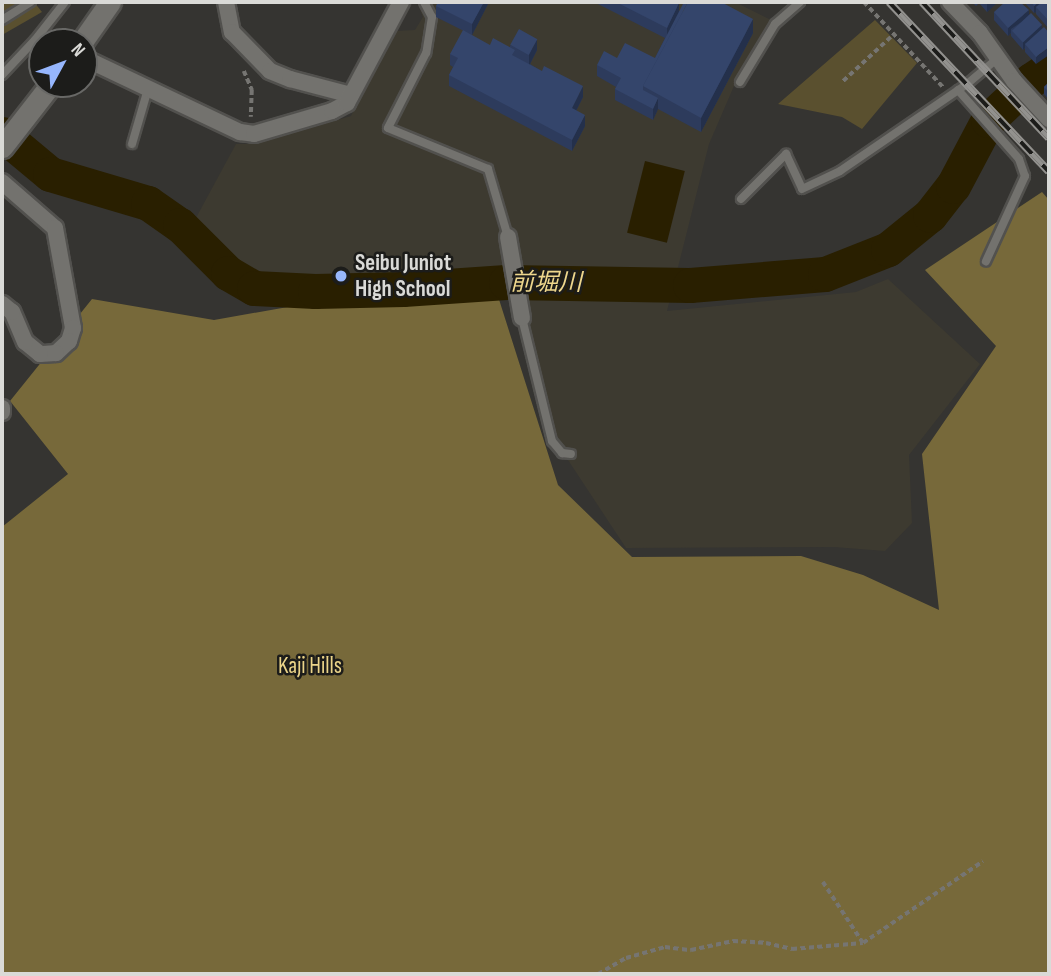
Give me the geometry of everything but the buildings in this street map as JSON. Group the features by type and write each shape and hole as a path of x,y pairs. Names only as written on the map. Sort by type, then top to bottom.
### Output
{"street":[{"path":"92,28 110,2"},
{"path":"226,2 232,32 270,71 351,95"},
{"path":"98,65 240,132 250,134 332,111 347,103 401,2"},
{"path":"950,2 980,33 1014,81 1049,119"},
{"path":"2,147 41,98"},
{"path":"2,182 55,228 73,328 69,341 56,353 40,354 25,342 12,312 2,304"},
{"path":"508,237 522,318"}],"lane":[{"path":"2,20 31,2"},
{"path":"2,75 35,40 65,2"},
{"path":"424,2 432,17 426,53 388,128 488,169 508,237"},
{"path":"740,82 775,24 800,2"},
{"path":"741,199 786,154 802,189 840,171 998,58"},
{"path":"132,144 148,89"},
{"path":"954,92 1019,159 1025,176 986,261"},
{"path":"522,318 552,441 562,453 571,454"}],"path":[{"path":"863,2 954,92"},
{"path":"844,81 894,34"},
{"path":"241,65 252,90 250,134"},
{"path":"598,974 625,958 665,947 691,950 740,941 792,949 863,943 983,861"},
{"path":"823,882 863,943"}],"shaded area":[{"path":"2,2 34,2 42,12 2,35"},
{"name":"Seibu Juniot High School","path":"417,2 735,2 773,21 737,79 709,144 667,311 856,292 888,279 980,364 909,455 912,523 885,551 834,547 626,548 541,419 508,273 259,284 235,271 191,227 236,144 255,144 351,116 396,31 415,30 423,17"},
{"path":"875,20 917,63 862,129 842,117 778,104"},
{"path":"645,161 685,171 667,243 627,233"}],"green space":[{"name":"Kaji Hills","path":"1042,192 1049,200 1049,974 2,974 2,527 68,474 10,401 92,299 214,320 490,271 558,485 632,557 801,556 863,575 939,610 922,454 996,346 925,270"}],"waterway":[{"name":"前堀川","path":"2,134 50,174 148,203 180,225 228,273 254,288 315,291 403,289 506,282 690,285 825,274 888,249 930,215 953,186 988,120 1031,80 1049,68"}],"railway":[{"path":"889,2 1049,172"},
{"path":"922,2 1049,138"}],"place":[{"name":"Seibu Juniot High School","path":"341,276"}]}
